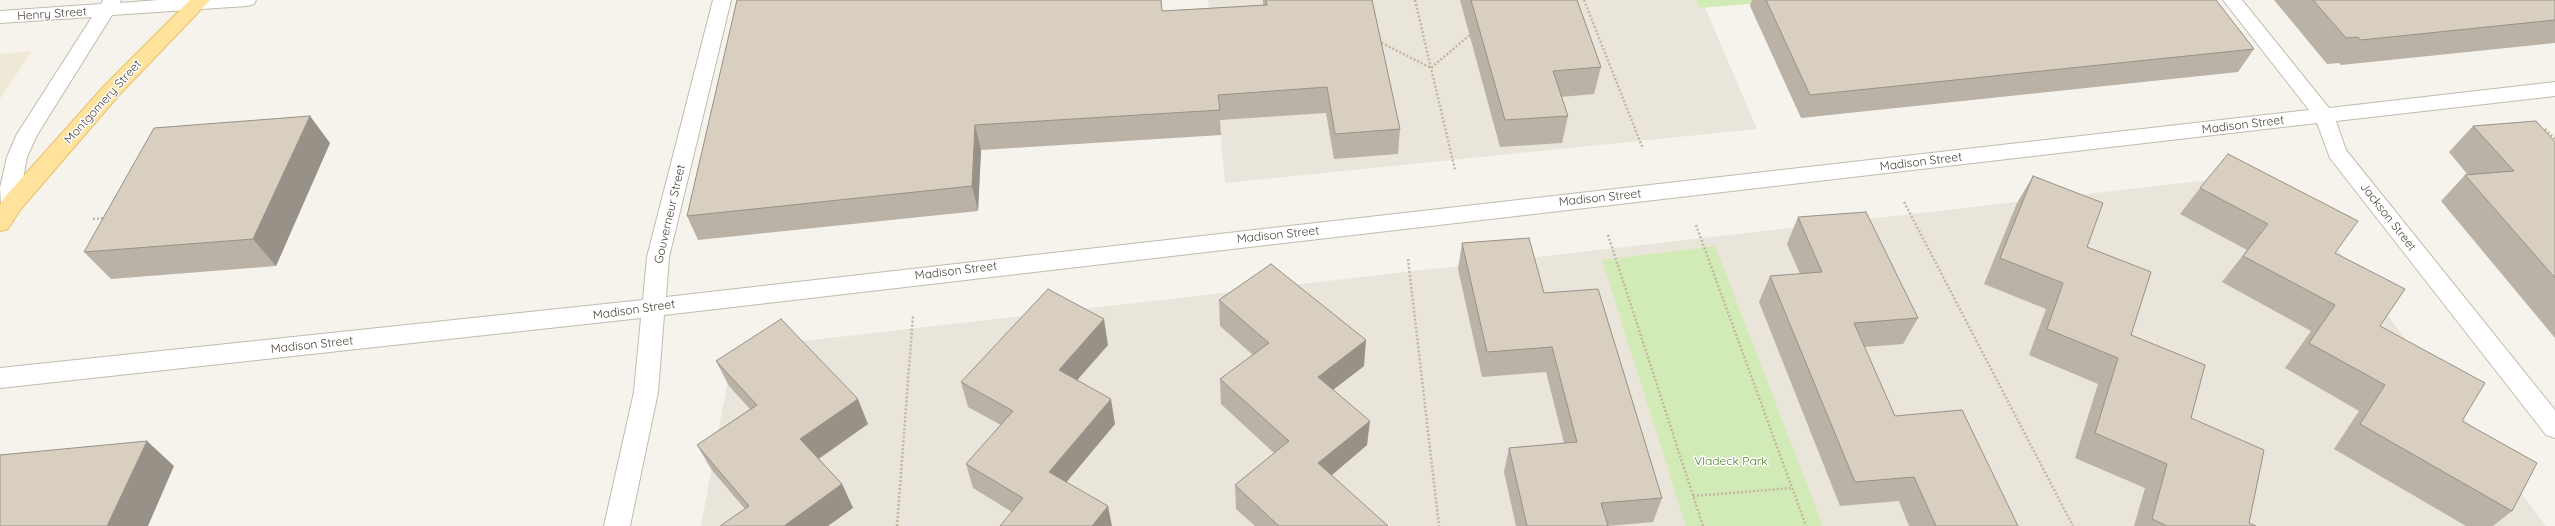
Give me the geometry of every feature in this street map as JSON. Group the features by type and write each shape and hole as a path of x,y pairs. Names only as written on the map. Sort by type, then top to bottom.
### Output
{"main road":[{"name":"Montgomery Street","path":"0,222 12,204 112,90 199,2"}],"street":[{"name":"Henry Street","path":"0,17 110,5 247,0"},
{"name":"Gouverneur Street","path":"617,526 646,392 658,257 722,0"},
{"name":"Jackson Street","path":"2232,0 2324,115 2337,153 2555,428"},
{"path":"12,204 10,190 17,158 27,134 110,5"},
{"name":"Madison Street","path":"0,378 586,317 654,307 2555,89"}],"path":[{"path":"1415,0 1455,170"},
{"path":"1584,0 1643,149"},
{"path":"1431,68 1474,32"},
{"path":"1374,38 1431,68"},
{"path":"2545,129 2555,139"},
{"path":"1904,202 2073,526"},
{"path":"93,219 115,217"},
{"path":"1696,225 1806,526"},
{"path":"1608,235 1703,526"},
{"path":"1408,259 1439,526"},
{"path":"897,526 912,315"},
{"path":"1693,496 1792,488"}],"shaded area":[{"path":"1208,0 1696,0 1699,8 1705,7 1757,129 1225,183"},
{"path":"32,51 0,99 0,54"},
{"path":"2261,174 2291,187 2546,526 701,526 728,379 786,343"}],"green space":[{"path":"1696,0 1796,0 1699,8"},
{"name":"Vladeck Park","path":"1715,246 1823,526 1686,526 1602,260"}],"building":[{"path":"737,0 1161,0 1162,11 1267,5 1266,0 1372,0 1400,129 1335,134 1327,87 1218,95 1220,110 975,125 972,186 687,216"},
{"path":"1471,0 1577,0 1601,67 1553,71 1568,116 1505,120"},
{"path":"1766,0 2216,0 2254,49 1810,95"},
{"path":"2313,0 2555,0 2555,20 2361,40 2358,37 2346,38"},
{"path":"310,116 253,239 84,252 154,128"},
{"path":"2536,121 2555,142 2555,278 2465,175 2514,171 2473,126"},
{"path":"2228,154 2358,221 2335,253 2405,289 2380,326 2485,383 2462,421 2537,463 2512,511 2360,424 2385,385 2309,343 2335,305 2243,256 2268,224 2200,188"},
{"path":"2033,176 2103,203 2087,247 2151,272 2131,335 2205,365 2191,418 2264,450 2249,523 2256,526 2167,526 2152,519 2167,464 2095,433 2118,358 2047,329 2063,283 2000,258"},
{"path":"1866,212 1918,318 1854,323 1895,416 1962,410 2018,526 1936,526 1914,477 1855,482 1770,276 1822,272 1798,217"},
{"path":"1529,238 1544,293 1598,289 1662,498 1601,503 1608,526 1527,526 1509,448 1577,442 1552,347 1487,352 1462,243"},
{"path":"1271,264 1366,340 1318,377 1370,421 1318,463 1388,526 1279,526 1235,485 1289,441 1220,379 1269,343 1219,300"},
{"path":"1048,289 1104,319 1059,370 1111,399 1049,472 1108,506 1092,526 1000,526 1023,498 966,464 1013,411 961,382"},
{"path":"781,319 858,399 800,439 842,484 784,526 720,526 749,506 697,445 757,405 716,361"},
{"path":"147,441 107,526 0,526 0,455"}]}
